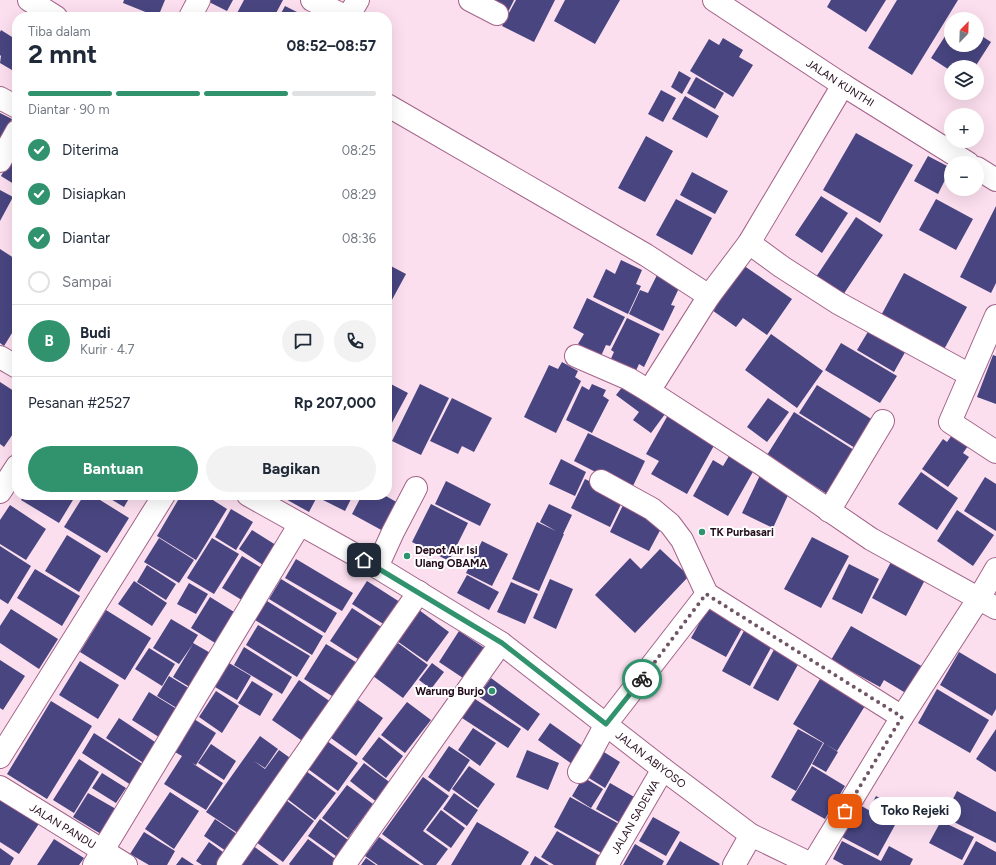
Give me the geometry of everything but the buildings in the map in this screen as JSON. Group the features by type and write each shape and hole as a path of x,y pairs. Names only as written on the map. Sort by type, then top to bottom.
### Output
{"street":[{"path":"30,0 48,12"},
{"path":"193,12 199,0"},
{"path":"312,0 337,12"},
{"path":"350,12 358,0"},
{"path":"470,0 497,14"},
{"name":"JALAN KUNTHI","path":"714,0 842,85 957,156"},
{"path":"650,391 709,296 749,243 842,85"},
{"path":"0,98 12,104"},
{"path":"392,108 646,255 709,296"},
{"path":"0,161 12,140"},
{"path":"984,172 996,180"},
{"path":"749,243 838,304 970,375"},
{"path":"996,316 950,422 996,452"},
{"path":"576,356 629,379 650,391 694,422 760,463 871,539 988,603"},
{"path":"0,357 12,364"},
{"path":"829,511 883,421"},
{"path":"0,492 12,474"},
{"path":"601,480 652,509 670,524 682,540 706,594 902,717"},
{"path":"377,567 416,488"},
{"path":"0,757 161,500"},
{"name":"JALAN ABIYOSO","path":"257,500 377,567 502,643 663,769 751,835 813,865"},
{"path":"98,858 300,524"},
{"path":"813,865 902,717 988,603 996,569"},
{"path":"228,865 418,592"},
{"path":"579,772 606,724 706,594"},
{"path":"344,865 502,643"},
{"name":"JALAN SADEWA","path":"607,865 663,769"},
{"name":"JALAN PANDU","path":"0,786 98,858 126,865"},
{"path":"734,865 751,835"}],"way so far":[{"path":"642,679 706,594 902,717 845,811"}],"place":[{"name":"TK Purbasari","path":"702,532"},
{"name":"Depot Air Isi Ulang OBAMA","path":"407,556"},
{"name":"Warung Burjo","path":"492,691"},
{"name":"Toko Rejeki","path":"845,811"}],"route":[{"path":"364,560 502,643 606,724 642,679"}]}
